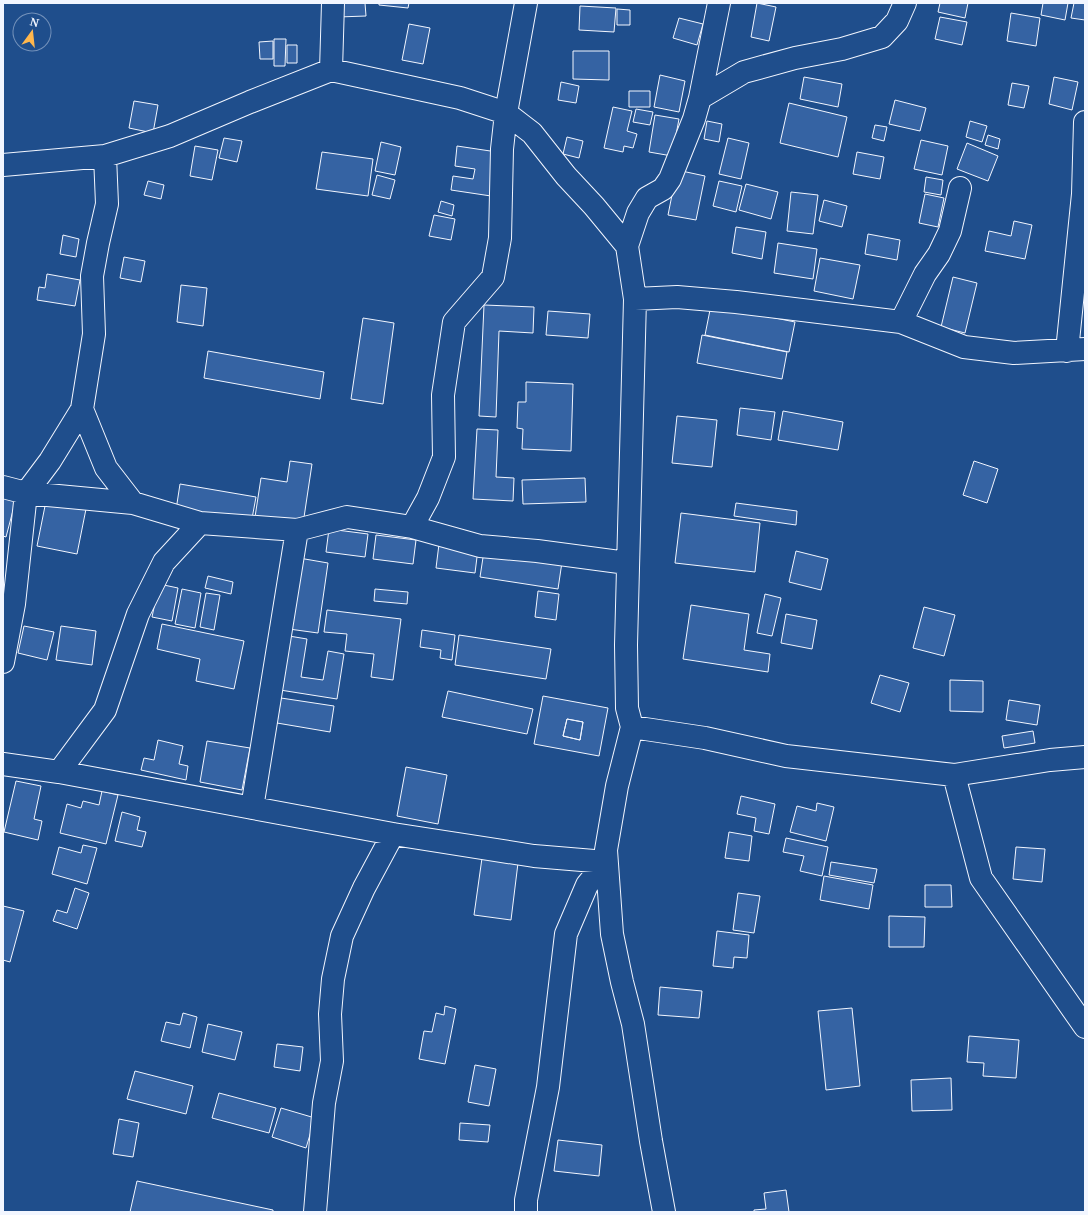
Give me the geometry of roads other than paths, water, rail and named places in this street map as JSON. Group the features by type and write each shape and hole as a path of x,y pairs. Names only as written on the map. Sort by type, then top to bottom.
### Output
{"street":[{"path":"331,70 333,3"},
{"path":"412,527 428,498 444,457 443,395 454,322 493,277 500,238 502,149 506,113 526,3"},
{"path":"664,1212 651,1141 633,1024 612,934 606,862 606,850 617,786 632,727 627,708 626,645 635,299 627,246 638,213 647,198 663,189 670,180 694,119 700,98 719,3"},
{"path":"700,98 744,72 795,58 842,49 882,37 897,21 905,3"},
{"path":"3,164 105,156 170,136 331,70 460,98 506,113 532,133 566,176 594,206 627,246"},
{"path":"635,299 677,296 901,322 964,347 1014,352 1076,350 1085,122"},
{"path":"3,662 14,604 26,493 50,461 82,409 94,334 92,276 107,204 105,156"},
{"path":"901,322 925,274 939,254 950,231 960,188"},
{"path":"82,409 106,468 133,503"},
{"path":"3,487 26,493 133,503 200,523 297,530 347,517 412,527 480,546 537,551 627,563"},
{"path":"60,772 105,710 138,614 164,562 200,523"},
{"path":"252,808 297,530"},
{"path":"632,727 705,738 786,756 954,775 1050,760 1085,757"},
{"path":"3,764 60,772 393,834 534,856 606,862"},
{"path":"954,775 980,878 1085,1027"},
{"path":"315,1212 324,1103 332,1061 330,1014 333,979 342,936 364,888 393,834"},
{"path":"526,1212 526,1200 548,1087 566,934 587,885 606,862"}]}
